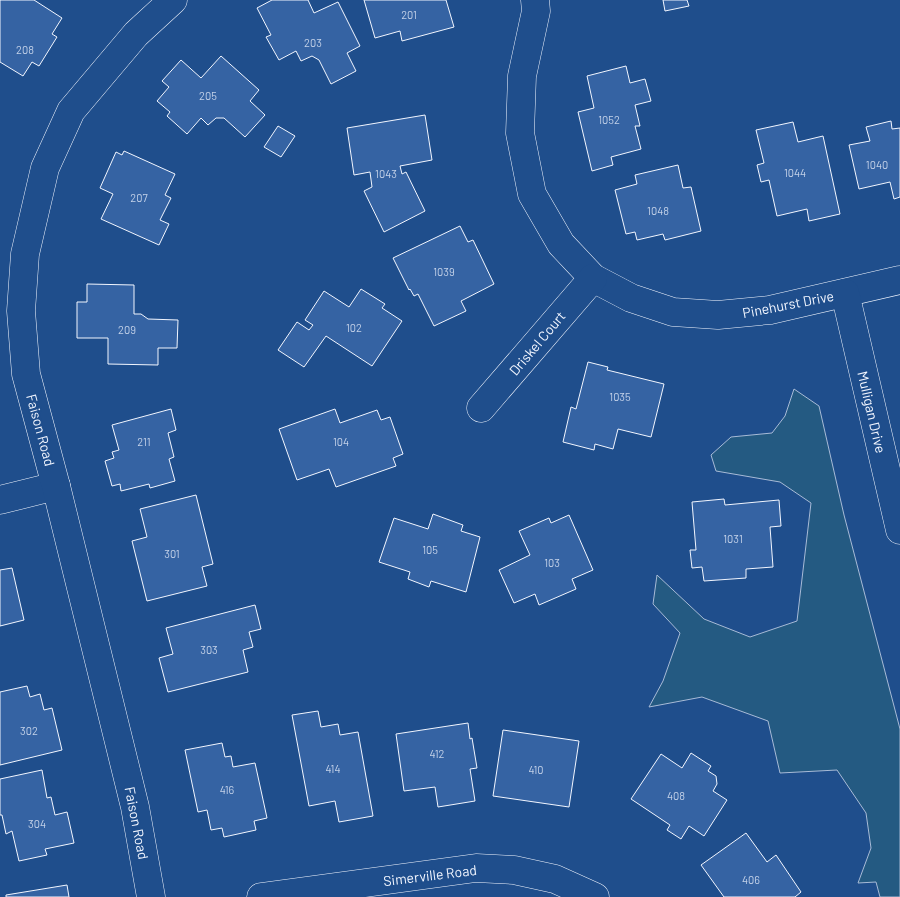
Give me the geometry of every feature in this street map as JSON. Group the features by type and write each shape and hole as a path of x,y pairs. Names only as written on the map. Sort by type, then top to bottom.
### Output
{"street":[{"name":"Faison Road","path":"151,897 135,807 56,486 26,374 21,311 25,254 46,168 71,111 136,34 173,0"},
{"name":"Pinehurst Drive","path":"535,0 536,11 522,76 520,134 532,194 561,244 593,278 631,298 673,312 718,315 770,310 900,280"},
{"name":"Driskel Court","path":"482,408 593,278"},
{"name":"Mulligan Drive","path":"845,293 900,530"},
{"path":"0,500 56,486"},
{"name":"Simerville Road","path":"261,897 476,868 514,870 555,879 595,897"}],"shaded area":[{"path":"794,389 819,406 844,515 900,729 900,897 880,897 876,882 858,883 871,848 866,813 837,770 780,773 768,721 702,697 649,707 663,681 680,633 653,604 657,575 704,619 750,637 797,621 811,503 780,482 716,471 711,455 731,437 772,433 785,416"}],"building":[{"path":"0,0 34,0 62,18 52,34 57,37 39,66 32,62 23,76 0,62"},
{"path":"272,0 308,0 314,13 338,2 360,46 347,53 356,71 331,84 319,60 312,56 301,61 296,51 279,60 266,37 271,35 257,8"},
{"path":"364,0 446,0 454,27 402,41 400,31 375,38"},
{"path":"663,0 687,0 689,6 665,11"},
{"path":"221,56 259,90 250,101 265,115 245,137 224,118 216,118 208,125 201,118 187,134 167,116 170,112 157,101 169,87 162,81 181,60 201,78"},
{"path":"626,66 630,83 645,79 651,101 635,105 640,126 635,126 641,149 611,157 613,165 592,171 578,112 594,108 587,76"},
{"path":"425,115 432,160 400,166 402,174 406,172 425,211 384,232 364,191 372,187 370,172 354,175 347,128"},
{"path":"891,121 892,129 900,128 900,197 894,199 890,182 859,189 849,145 870,141 866,127"},
{"path":"793,122 798,142 823,136 840,214 809,221 807,209 777,216 769,180 761,182 757,165 764,163 756,130"},
{"path":"278,126 295,136 281,157 264,147"},
{"path":"124,151 175,174 165,195 171,198 160,220 169,224 159,245 101,219 113,194 100,188 116,152 122,155"},
{"path":"678,165 683,188 691,187 701,231 665,240 663,234 637,240 635,232 626,234 615,190 637,184 635,175"},
{"path":"460,226 468,242 473,240 494,284 461,301 466,311 434,326 418,294 414,296 409,290 393,258"},
{"path":"87,284 134,285 134,314 141,314 148,319 178,320 177,348 158,348 158,365 108,364 108,338 77,338 77,302 87,302"},
{"path":"361,289 385,304 382,308 402,321 372,366 326,336 304,367 278,350 297,322 309,330 313,325 305,320 324,291 349,307"},
{"path":"588,362 608,367 607,370 664,384 651,437 618,429 613,449 595,444 594,450 563,442 571,407 576,409"},
{"path":"171,409 176,430 168,433 174,457 169,459 175,481 150,488 149,484 121,491 120,484 112,486 105,461 114,458 112,452 119,450 112,425"},
{"path":"335,409 340,423 377,410 381,420 390,417 403,454 393,458 396,466 336,487 329,469 297,480 279,429"},
{"path":"196,495 213,564 202,567 207,586 147,601 132,541 147,537 140,509"},
{"path":"724,499 725,505 779,500 781,526 770,527 773,567 746,569 746,578 704,581 702,567 692,568 690,550 696,550 692,502"},
{"path":"433,514 463,525 461,531 480,537 466,592 431,581 429,587 408,579 410,572 379,562 394,518 428,529"},
{"path":"569,515 593,570 572,579 576,589 539,605 535,594 514,603 499,570 530,555 519,531 549,518 551,523"},
{"path":"12,568 24,620 0,626 0,570"},
{"path":"255,605 261,629 249,632 253,647 243,650 248,672 168,692 159,658 173,654 166,628"},
{"path":"27,686 30,697 40,694 44,710 52,708 62,750 0,765 0,692"},
{"path":"318,711 321,727 338,724 340,735 358,732 373,816 339,822 335,801 309,806 292,715"},
{"path":"468,723 477,768 470,769 475,801 438,807 435,787 404,791 396,734"},
{"path":"503,730 579,741 569,807 493,796"},
{"path":"222,743 225,757 231,756 233,767 255,763 267,818 254,821 256,830 224,837 222,828 211,830 207,810 198,812 185,750"},
{"path":"691,753 711,766 708,771 716,776 717,784 713,791 727,800 704,836 689,826 681,839 667,830 670,825 631,799 661,754 682,768"},
{"path":"42,770 47,798 51,797 55,815 67,812 74,843 45,849 47,855 19,861 12,831 6,834 2,815 0,815 0,779"},
{"path":"746,833 767,862 776,855 801,892 795,897 724,897 701,865"},
{"path":"67,885 69,897 6,897 6,895"}]}
